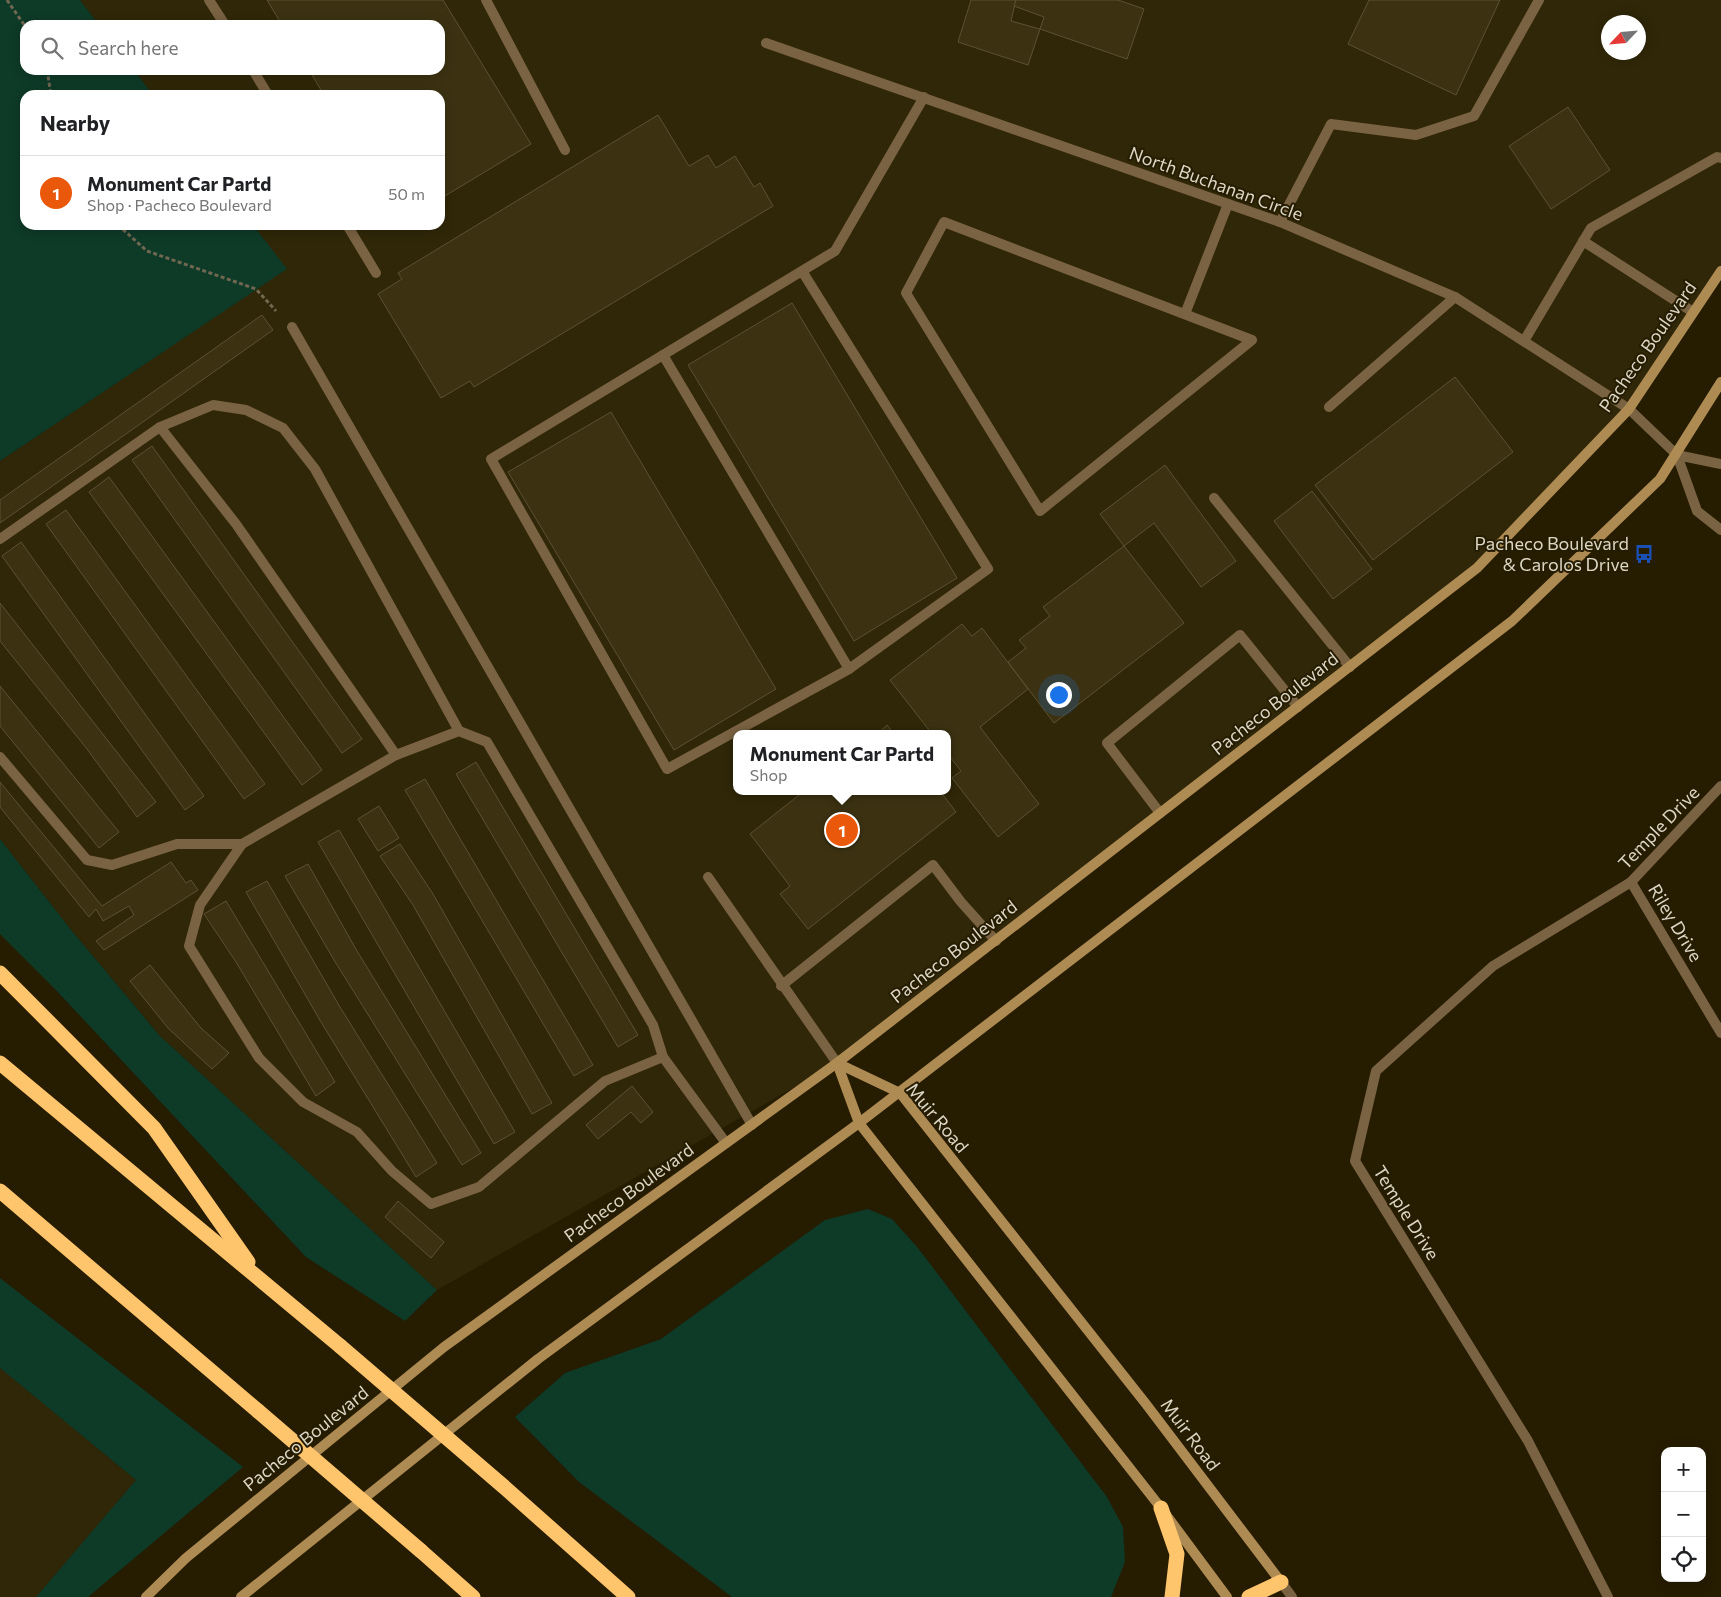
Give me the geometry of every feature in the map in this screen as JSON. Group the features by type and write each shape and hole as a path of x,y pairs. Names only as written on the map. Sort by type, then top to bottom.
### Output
{"highway":[{"path":"0,973 154,1128 259,1277"},
{"path":"0,1063 259,1277 503,1486 628,1597"},
{"path":"0,1191 474,1597"},
{"path":"1161,1508 1177,1554 1172,1597"},
{"path":"1249,1597 1281,1582"},
{"path":"1276,1597 1281,1582"}],"main road":[{"name":"Pacheco Boulevard","path":"146,1597 186,1558 444,1347 837,1064 1477,568 1629,409 1721,270"},
{"path":"241,1597 538,1359 900,1093 1512,621 1660,479 1677,455 1721,382"},
{"path":"837,1064 859,1124 1161,1508 1227,1597"},
{"name":"Muir Road","path":"837,1064 900,1093 1146,1404 1281,1582"}],"street":[{"path":"210,0 222,20"},
{"path":"486,0 565,150"},
{"path":"1280,222 1331,124 1416,135 1474,116 1539,0"},
{"name":"North Buchanan Circle","path":"766,43 1280,222 1455,297 1629,409 1677,455"},
{"path":"256,75 265,90"},
{"path":"733,733 668,769 491,458 835,251 924,98"},
{"path":"1524,341 1591,228 1717,157 1721,158"},
{"path":"1185,314 1228,204"},
{"path":"944,222 1185,314 1252,340 1040,511 906,293 944,222"},
{"path":"350,230 376,273"},
{"path":"1583,240 1693,312"},
{"path":"739,730 850,669 988,569 802,271"},
{"path":"1329,407 1455,297"},
{"path":"292,328 752,1124"},
{"path":"663,355 850,669"},
{"path":"0,539 160,427 213,405 246,410 283,428 314,469 459,731 487,742 653,1025 663,1057 726,1143"},
{"path":"160,427 236,524 396,754"},
{"path":"1677,455 1721,464"},
{"path":"1677,455 1697,510 1721,530"},
{"path":"1214,498 1350,667"},
{"path":"1160,813 1107,743 1240,635 1298,707"},
{"path":"459,731 396,754 242,844 200,905 189,946 259,1058 303,1102 356,1132 392,1171 431,1204 479,1187 605,1081 663,1057"},
{"path":"0,757 87,860 112,865 177,844 242,844"},
{"name":"Temple Drive","path":"1608,1597 1528,1441 1355,1161 1376,1071 1493,966 1631,882 1721,786"},
{"path":"782,986 933,865 961,902 996,940"},
{"path":"708,877 837,1064"},
{"name":"Riley Drive","path":"1631,882 1721,1033"},
{"name":"Muir Road","path":"1281,1582 1292,1597"}],"path":[{"path":"7,0 21,20"},
{"path":"48,75 50,90"},
{"path":"124,230 147,251 256,289 292,328"}],"shaded area":[{"path":"80,0 1721,0 1721,271 1629,409 1477,568 837,1063 437,1290 160,1036 72,931 0,839 0,461 286,269 257,230 445,230 445,90 149,90 138,75 445,75 445,20 95,20"},
{"path":"0,1368 136,1480 36,1597 0,1597"}],"green space":[{"path":"0,0 80,0 95,20 20,20 20,75 138,75 149,90 20,90 20,230 257,230 287,269 0,461"},
{"path":"0,839 72,931 160,1036 437,1290 405,1321 306,1257 53,987 0,934"},
{"path":"868,1209 892,1219 918,1248 1107,1497 1123,1527 1125,1562 1111,1597 732,1597 579,1482 515,1417 565,1373 661,1339 825,1220"},
{"path":"0,1278 243,1467 88,1597 36,1597 136,1480 0,1368"}],"building":[{"path":"267,0 443,0 531,144 445,196 445,90 321,90 312,75 445,75 445,20 279,20"},
{"path":"971,0 1016,0 1011,21 1040,29 1028,65 958,42"},
{"path":"1016,0 1118,0 1144,9 1127,59 1040,29 1044,17 1014,6"},
{"path":"1369,0 1500,0 1456,95 1348,44"},
{"path":"1568,107 1610,170 1551,209 1509,146"},
{"path":"658,115 689,166 708,155 716,168 735,156 754,187 760,183 773,206 474,387 470,381 441,398 378,294 402,279 398,273"},
{"path":"792,303 957,578 854,641 688,365"},
{"path":"262,315 273,330 0,523 0,500"},
{"path":"1455,377 1513,452 1373,560 1315,485"},
{"path":"611,412 776,689 674,750 508,472"},
{"path":"152,446 362,739 342,753 132,460"},
{"path":"1165,465 1236,561 1201,587 1154,523 1124,546 1100,514"},
{"path":"109,477 322,770 302,785 89,492"},
{"path":"1312,491 1372,569 1333,599 1274,521"},
{"path":"66,510 265,784 244,799 46,524"},
{"path":"21,542 204,796 185,810 2,556"},
{"path":"1124,546 1184,623 1054,723 1008,662 1026,648 1019,640 1050,616 1043,607"},
{"path":"0,603 156,802 137,817 87,749 0,641"},
{"path":"962,624 972,636 982,628 1028,689 980,727 1039,804 998,837 952,778 961,771 951,758 951,730 929,730 890,680"},
{"path":"0,686 119,832 99,848 0,726"},
{"path":"887,725 891,730 881,730"},
{"path":"476,762 638,1035 618,1047 456,774"},
{"path":"425,779 593,1065 574,1076 405,790"},
{"path":"0,782 102,906 171,862 186,883 191,880 198,890 104,950 96,941 134,915 129,906 103,921 96,909 89,917 0,807"},
{"path":"799,795 943,795 956,812 808,929 780,894 790,886 750,834"},
{"path":"379,806 399,838 378,851 358,819"},
{"path":"339,830 515,1132 494,1144 318,842"},
{"path":"400,844 433,894 552,1103 532,1114 413,905 380,856"},
{"path":"308,864 357,951 481,1153 462,1165 334,960 285,876"},
{"path":"267,881 340,1007 437,1163 416,1177 321,1022 246,892"},
{"path":"226,901 335,1082 316,1096 236,962 204,914"},
{"path":"150,965 201,1028 229,1053 212,1069 168,1028 130,981"},
{"path":"632,1086 653,1112 641,1123 631,1112 598,1139 586,1125"},
{"path":"398,1201 444,1242 431,1258 385,1217"}],"place":[{"name":"Pacheco Boulevard & Carolos Drive","path":"1644,554"},
{"name":"Monument Car Partd","path":"842,830"}]}
